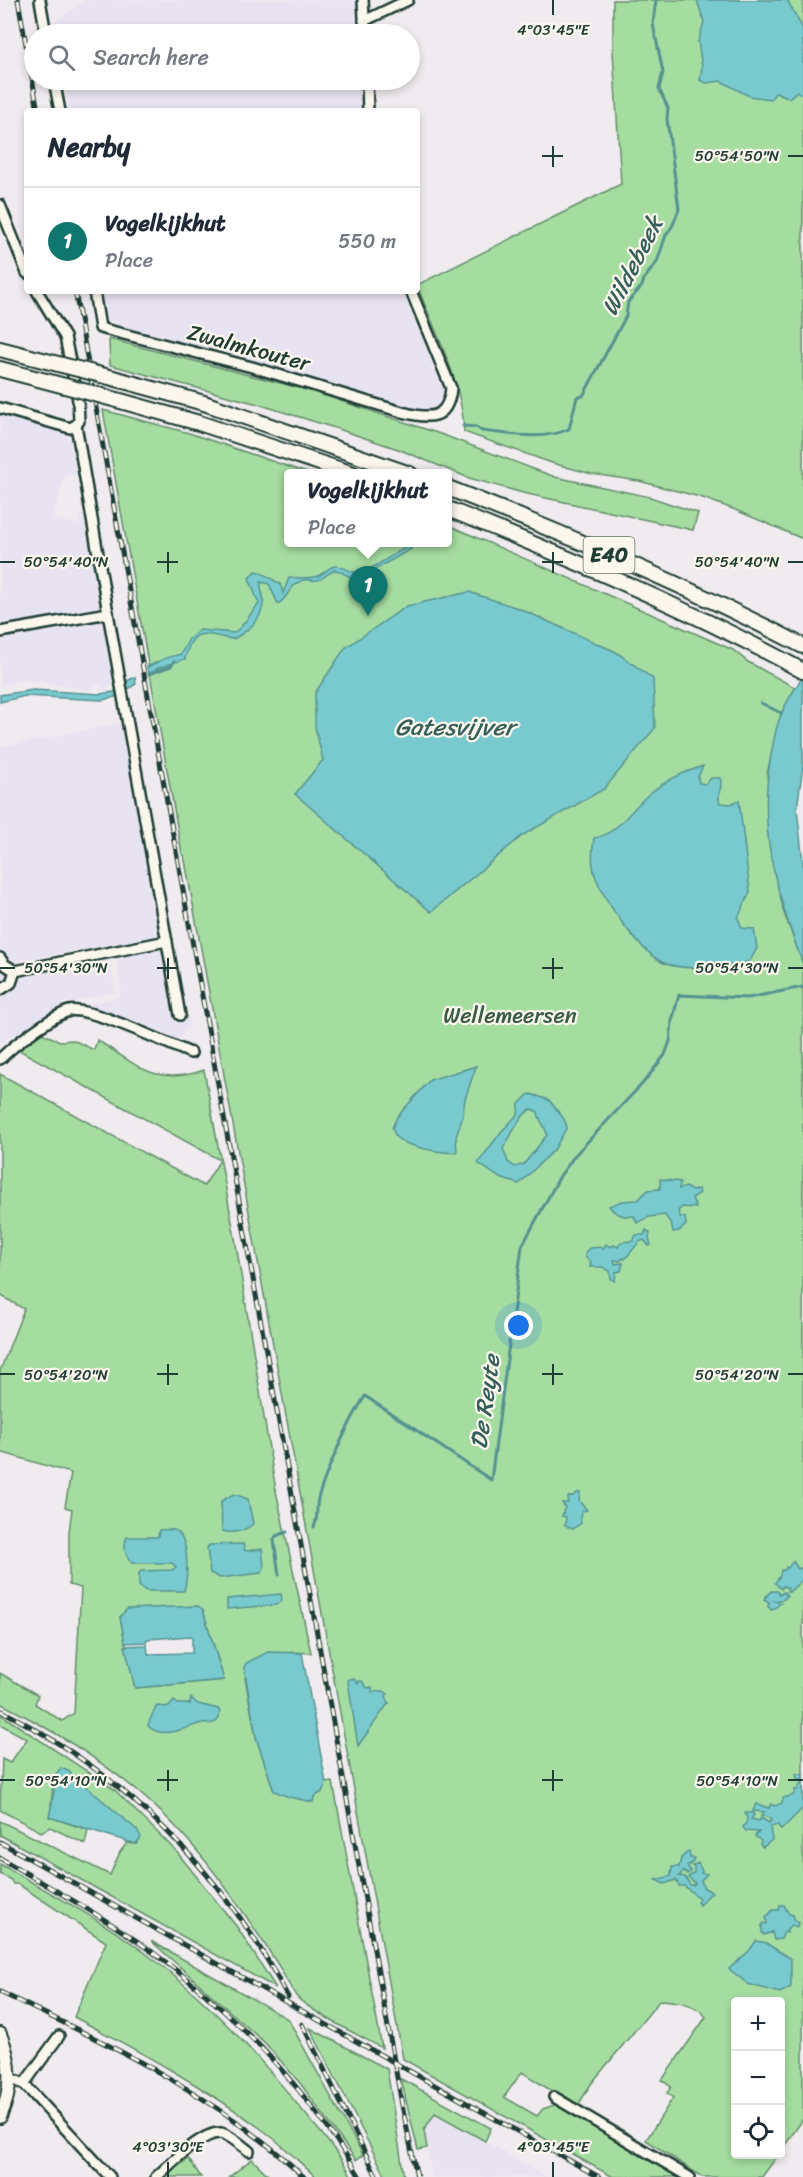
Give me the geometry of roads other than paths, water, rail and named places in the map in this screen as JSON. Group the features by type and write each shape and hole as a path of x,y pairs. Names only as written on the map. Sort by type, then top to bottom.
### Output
{"highway":[{"path":"0,349 204,403 395,469"},
{"path":"0,369 200,423 338,469"},
{"name":"E40","path":"452,490 522,517 680,586 803,646"},
{"name":"E40","path":"452,511 660,600 803,670"}],"main road":[{"path":"0,2034 8,2056 10,2078 7,2098 0,2117"}],"street":[{"path":"39,0 44,24"},
{"path":"363,0 364,21 408,0"},
{"path":"56,90 59,108"},
{"path":"367,90 368,108"},
{"path":"0,205 24,265"},
{"path":"0,408 70,428 79,421 78,400 65,337 39,294"},
{"name":"Zwalmkouter","path":"94,294 100,328 252,367 422,417 433,416 445,410 452,388 412,294"},
{"path":"76,425 180,1015"},
{"path":"0,632 108,613"},
{"path":"0,958 4,964 15,971 167,941"},
{"path":"0,990 11,983 15,971"},
{"path":"0,1059 28,1036 58,1016 75,1011 92,1013 191,1053"},
{"path":"24,2084 58,2036"},
{"path":"10,2078 24,2084 110,2177"},
{"path":"554,2097 689,2177"},
{"path":"156,2177 202,2139 214,2133 226,2135 249,2151"}],"water":[{"path":"697,0 787,0 803,29 803,96 797,91 789,98 776,92 771,99 749,96 721,81 706,83 700,80 702,67 698,42 704,22"},
{"path":"406,547 411,547 360,578 353,578 335,570 318,580 301,581 278,604 269,584 261,582 262,610 245,632 233,639 202,634 197,636 192,640 185,659 158,668 149,675 147,667 181,654 189,639 200,630 234,633 259,604 249,578 256,571 280,584 283,593 289,578 315,577 335,566 356,573 364,573"},
{"name":"Gatesvijver","path":"469,592 518,608 616,652 653,679 655,728 604,789 523,835 431,912 295,794 323,760 315,727 315,693 345,648 407,606"},
{"path":"803,675 803,765 797,809 803,863 803,964 777,885 771,859 766,806 776,728"},
{"path":"135,677 136,684 115,697 102,700 25,696 0,702 0,695 33,690 100,694 114,692"},
{"path":"703,766 698,777 699,783 706,784 711,778 720,778 720,803 731,804 739,800 750,892 738,918 742,928 754,929 757,948 750,961 718,967 679,967 660,961 641,946 615,912 594,873 593,843 594,838 617,827 655,789 674,777"},
{"path":"476,1066 456,1137 457,1152 425,1149 408,1144 396,1137 392,1128 397,1117 430,1080"},
{"path":"528,1095 549,1100 564,1119 567,1127 554,1150 519,1184 500,1178 478,1163 518,1114 519,1104","holes":["531,1109 538,1112 547,1135 524,1164 515,1167 508,1162 503,1148 526,1112"]},
{"path":"660,1179 680,1182 679,1189 686,1187 692,1191 698,1189 700,1193 692,1198 696,1208 682,1207 678,1211 680,1217 685,1217 686,1225 679,1231 673,1232 665,1215 649,1217 637,1223 634,1216 620,1215 609,1206 622,1201 638,1200 648,1190 660,1189"},
{"path":"646,1230 650,1233 651,1245 649,1246 644,1240 639,1242 625,1259 614,1260 615,1264 623,1263 621,1271 616,1272 615,1281 611,1279 610,1271 602,1267 590,1267 591,1262 585,1257 586,1251 590,1248 601,1247 603,1249 606,1244 610,1247 614,1245 618,1247 621,1242 633,1241 636,1235 644,1235"},
{"path":"580,1493 579,1501 587,1510 582,1511 581,1523 573,1529 565,1526 566,1517 562,1516 565,1507 562,1503 568,1503 568,1497"},
{"path":"234,1494 248,1499 253,1524 239,1531 222,1531 221,1501"},
{"path":"159,1530 174,1530 183,1540 187,1567 184,1591 146,1591 139,1586 141,1571 172,1570 176,1567 172,1563 132,1563 128,1557 125,1550 127,1537 158,1537"},
{"path":"243,1544 245,1551 262,1549 264,1567 261,1573 220,1578 210,1573 207,1548 209,1545"},
{"path":"793,1561 798,1569 803,1567 803,1579 789,1592 788,1588 783,1586 781,1589 775,1583 781,1570 788,1568"},
{"path":"771,1591 777,1591 780,1594 784,1592 787,1596 775,1601 781,1603 772,1610 768,1607 769,1602 764,1599"},
{"path":"281,1594 282,1601 276,1605 227,1609 227,1599"},
{"path":"198,1606 203,1610 224,1680 135,1688 125,1646 147,1645 148,1654 192,1653 192,1636 125,1643 120,1617 127,1609"},
{"path":"268,1652 302,1653 326,1783 322,1792 314,1797 313,1802 274,1791 256,1737 244,1667 246,1663"},
{"path":"354,1679 358,1684 362,1681 367,1688 372,1687 372,1692 384,1691 388,1694 386,1696 389,1704 358,1746 348,1681"},
{"path":"191,1698 198,1704 218,1709 220,1712 218,1720 213,1723 165,1732 153,1730 148,1726 157,1706 169,1707 174,1701 178,1704 190,1704"},
{"path":"61,1768 68,1771 137,1830 141,1837 136,1844 49,1817 54,1792 54,1776"},
{"path":"796,1774 803,1774 803,1808 781,1830 778,1825 770,1827 772,1840 763,1847 760,1845 761,1841 755,1836 759,1832 746,1831 743,1827 747,1820 745,1813 753,1813 751,1819 759,1821 761,1818 769,1823 771,1820 768,1817 761,1816 764,1812 753,1811 756,1804 769,1808 771,1804 775,1806 782,1803 783,1798 794,1795 802,1781 797,1779"},
{"path":"689,1851 690,1858 694,1858 687,1866 691,1871 687,1874 683,1872 679,1876 685,1877 690,1885 693,1885 695,1883 688,1877 694,1873 692,1866 698,1863 701,1873 707,1874 701,1880 704,1888 712,1892 699,1905 697,1902 699,1898 684,1886 679,1886 676,1880 664,1884 656,1880 671,1876 672,1867 679,1867 681,1858"},
{"path":"780,1905 784,1905 789,1914 793,1915 795,1921 798,1922 797,1927 792,1925 787,1929 787,1933 784,1932 781,1939 774,1940 772,1932 764,1935 762,1925 767,1924 766,1917 773,1910 779,1910"},
{"path":"756,1941 766,1943 791,1959 791,1987 780,1993 748,1984 729,1969 749,1951"}],"waterway":[{"name":"Wildebeek","path":"463,426 476,427 482,431 526,436 548,435 569,429 577,397 583,396 626,316 628,302 642,286 644,279 657,262 666,235 679,209 667,119 668,108 659,89 663,72 653,24 656,0"},
{"name":"Wildebeek","path":"149,674 171,666 174,661"},
{"path":"761,703 781,713"},
{"name":"De Reyte","path":"314,1527 318,1499 328,1470 365,1396 491,1480 522,1246 560,1176 575,1155 643,1083 665,1055 679,995 748,998 803,987"},
{"name":"De Reyte","path":"279,1575 274,1540 276,1536 287,1532"}],"railway":[{"path":"18,0 24,33"},
{"path":"34,90 37,108"},
{"path":"76,294 402,2105 417,2177"},
{"path":"0,1710 45,1735 88,1764 129,1796 166,1831 201,1868 233,1909 262,1952 288,1997"},
{"path":"0,1842 599,2177"},
{"path":"0,1858 133,1938 211,2000 240,2026 292,2083 317,2113 360,2177"},
{"path":"0,1992 120,2051 197,2095 270,2147 304,2177"},
{"path":"302,2024 377,2177"}],"place":[{"name":"Vogelkijkhut","path":"368,616"}],"park label":[{"name":"Wellemeersen","path":"510,1015"}]}
